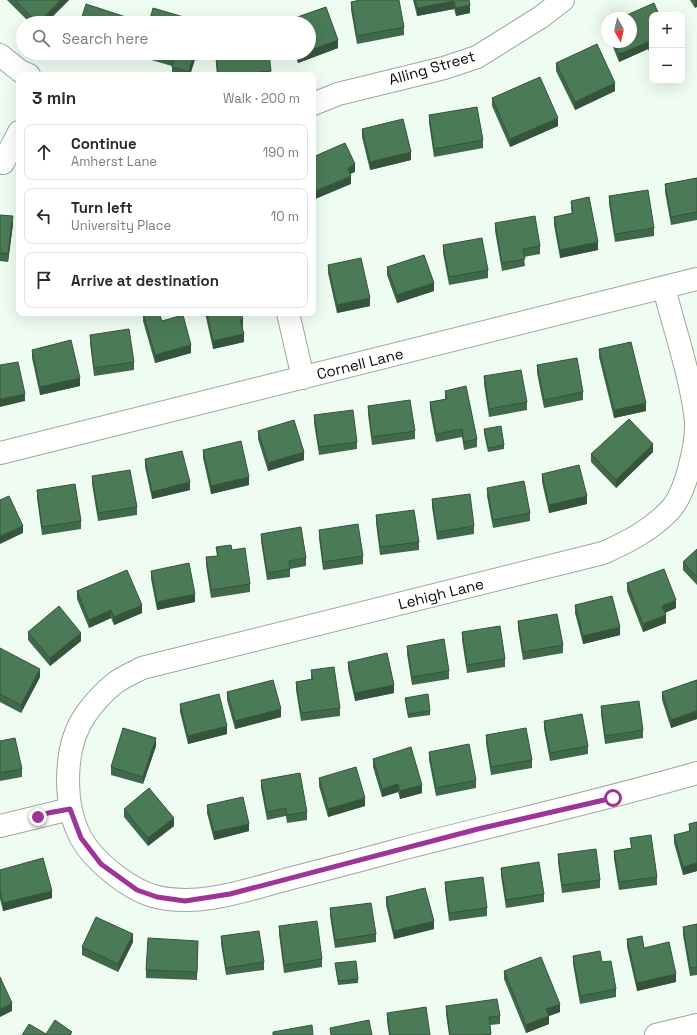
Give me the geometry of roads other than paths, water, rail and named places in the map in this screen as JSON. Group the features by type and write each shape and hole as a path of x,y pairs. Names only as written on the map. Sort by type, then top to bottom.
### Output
{"street":[{"name":"Alling Street","path":"316,103 338,94 444,68 477,57 563,0"},
{"path":"0,56 22,72"},
{"path":"3,163 16,138"},
{"name":"Cornell Lane","path":"0,453 697,279"},
{"name":"Lehigh Lane","path":"664,288 690,390 696,429 686,482 671,509 661,519 632,540 603,553 142,668 116,682 85,715 71,746 68,778 70,809 81,838 101,864 137,890 157,897 185,901 230,894 478,829 613,798 697,774"},
{"path":"289,316 303,378"},
{"path":"0,826 70,809"},
{"path":"656,1035 697,1025"}]}
